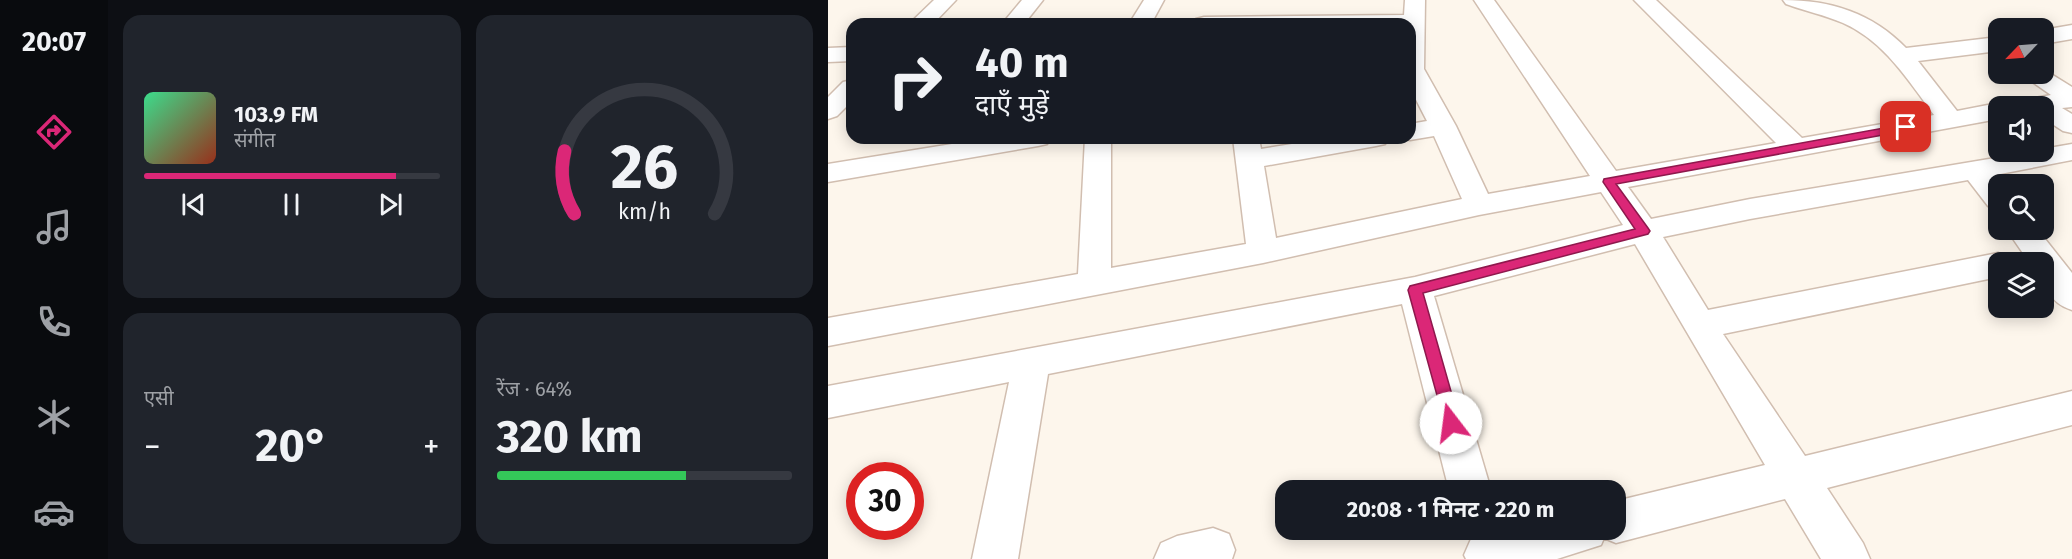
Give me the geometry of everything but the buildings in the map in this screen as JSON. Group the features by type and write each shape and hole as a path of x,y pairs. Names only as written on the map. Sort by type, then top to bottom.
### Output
{"street":[{"path":"926,18 946,0"},
{"path":"1018,18 1033,0"},
{"path":"1144,18 1154,0"},
{"path":"1241,18 1249,0"},
{"path":"1484,0 1643,231 1847,559"},
{"path":"1644,0 1798,149"},
{"path":"1797,2 1845,0"},
{"path":"1797,2 1853,19 1866,26 1901,56 1950,119"},
{"path":"1314,18 1415,10"},
{"path":"2054,35 2072,32"},
{"path":"1901,56 1988,47"},
{"path":"828,55 846,54"},
{"path":"1416,78 1443,126 1479,205"},
{"path":"2051,84 2072,98"},
{"path":"2054,102 2072,98"},
{"path":"828,332 1263,252 1479,205 1798,149 1988,113"},
{"path":"2054,115 2072,125"},
{"path":"1416,131 1443,126"},
{"path":"828,173 1002,144"},
{"path":"1094,282 1098,144"},
{"path":"1263,252 1248,149 1306,144"},
{"path":"828,402 1415,290 1643,231 2072,152"},
{"path":"1976,171 1988,186"},
{"path":"2030,240 2040,252"},
{"path":"1699,324 1988,267"},
{"path":"2054,272 2072,297"},
{"path":"1415,290 1467,480"},
{"path":"995,559 1032,362"},
{"path":"1626,519 2072,408"},
{"path":"1485,548 1530,540"}],"route":[{"path":"1451,423 1415,290 1643,231 1608,182 1798,149 1906,127"}]}
